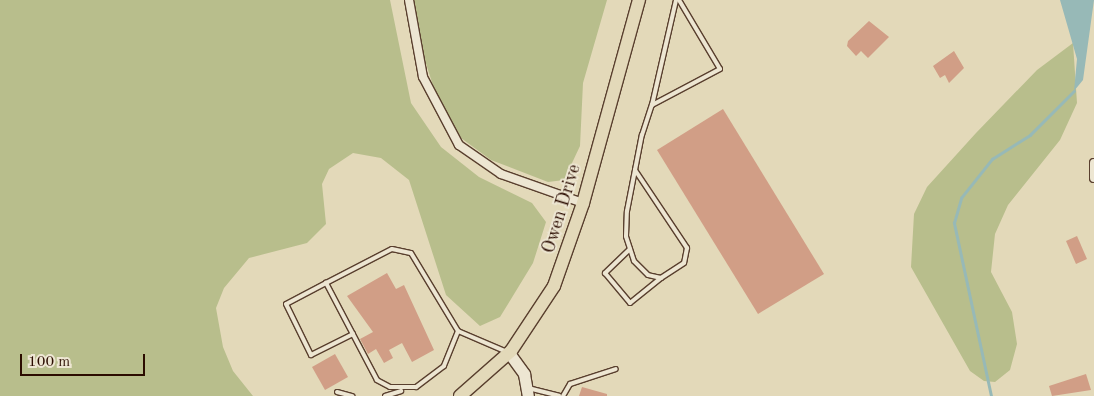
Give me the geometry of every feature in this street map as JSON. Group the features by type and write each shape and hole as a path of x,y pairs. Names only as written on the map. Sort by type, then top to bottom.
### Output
{"main road":[{"name":"Owen Drive","path":"460,396 509,353 554,286 583,203 639,0"}],"street":[{"path":"409,0 423,77 459,144 501,174 583,203"},
{"path":"1094,163 1094,178"},
{"path":"509,353 528,392"}],"lane":[{"path":"652,105 720,69 677,0"},
{"path":"661,278 648,276 634,261 630,249 627,211 635,170 677,0"},
{"path":"630,249 605,273 630,303 661,278 684,263 687,248 635,170"},
{"path":"353,334 311,355 286,304 392,249 411,253 458,330 509,353"},
{"path":"326,283 377,380 403,391"},
{"path":"385,396 416,387 444,366 458,330"},
{"path":"528,392 561,396 570,384 616,369"},
{"path":"337,392 352,396"}],"green space":[{"path":"0,0 390,0 411,103 441,147 479,177 532,203 546,222 533,263 500,317 480,326 446,295 409,180 381,158 353,153 329,169 322,184 326,224 307,243 249,258 224,288 216,308 223,347 233,371 253,396 0,396"},
{"path":"413,0 607,0 583,83 580,146 564,180 548,182 491,160 461,138 438,101 421,48"},
{"path":"1073,43 1077,103 1060,140 1008,205 995,234 991,272 1012,312 1017,344 1010,370 995,382 984,381 970,371 911,267 914,214 927,187 976,133 1037,70"}],"water":[{"path":"1060,0 1094,0 1083,80 1074,91 1077,59"}],"building":[{"path":"869,21 889,37 868,58 861,51 856,56 847,46 848,41"},
{"path":"954,51 964,68 949,83 945,75 940,78 933,66"},
{"path":"723,109 824,274 758,314 657,150"},
{"path":"1077,236 1087,259 1076,264 1066,241"},
{"path":"387,273 396,289 404,285 434,350 412,362 402,343 389,350 393,358 384,363 376,349 368,354 360,339 373,332 347,296"},
{"path":"335,354 348,377 325,390 312,367"},
{"path":"1086,374 1091,390 1052,396 1049,386"},
{"path":"582,387 607,394 607,396 579,396"}],"waterway":[{"path":"991,396 954,223 961,198 992,159 1030,135 1074,91"}]}
